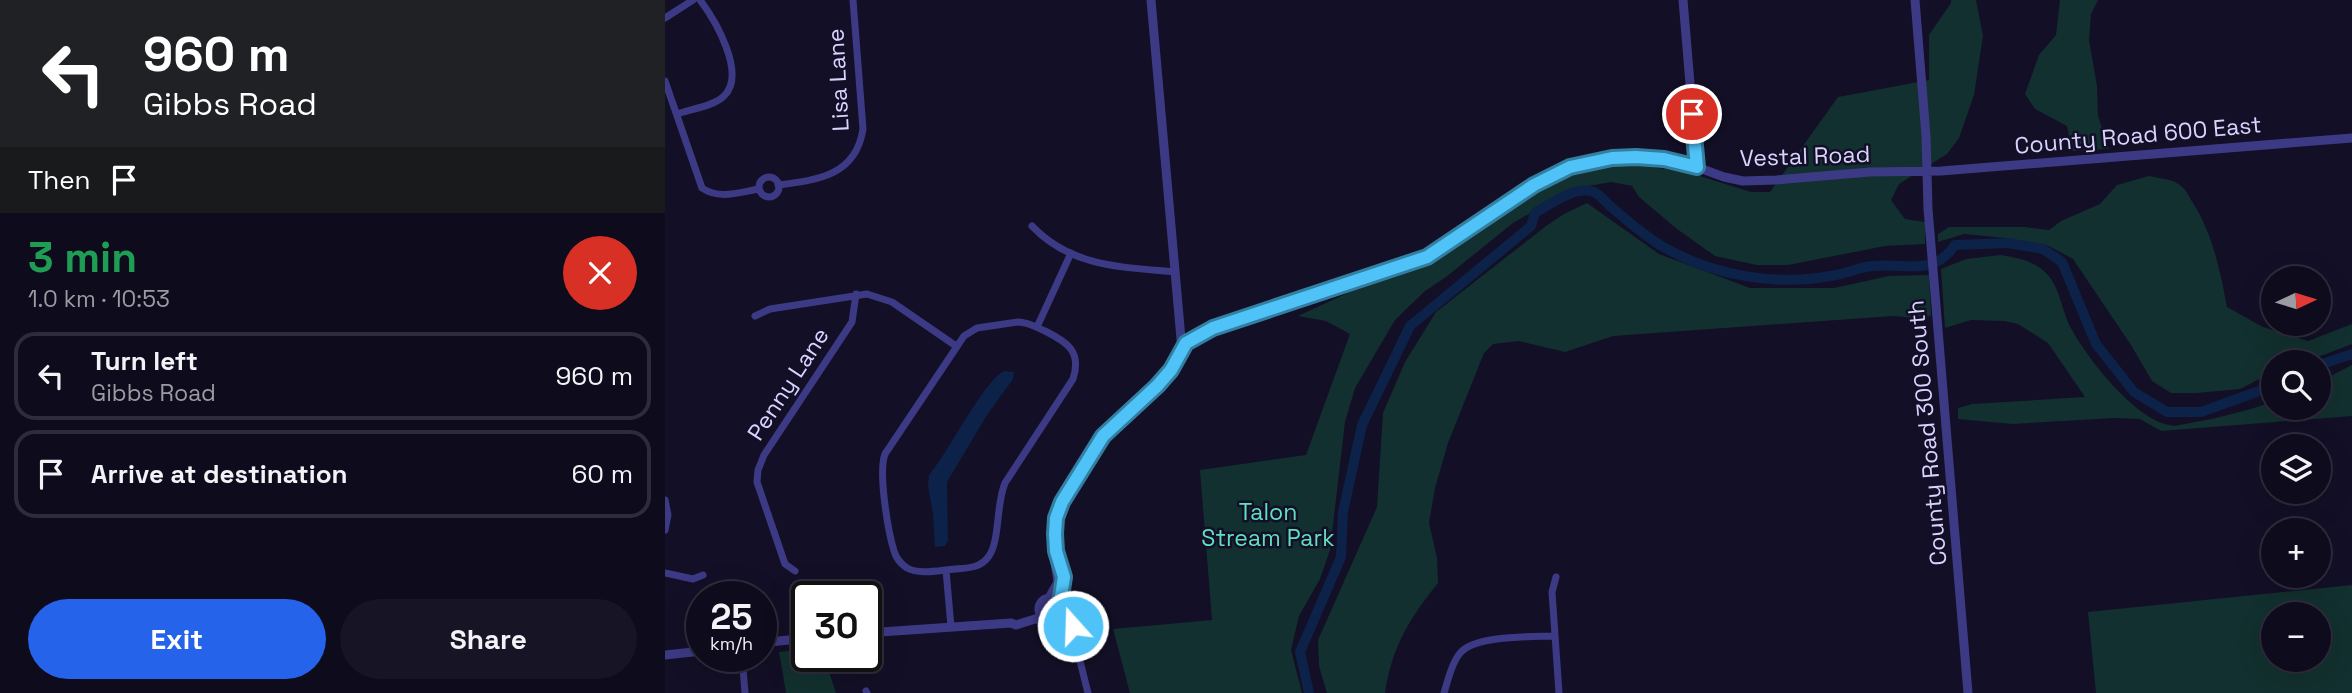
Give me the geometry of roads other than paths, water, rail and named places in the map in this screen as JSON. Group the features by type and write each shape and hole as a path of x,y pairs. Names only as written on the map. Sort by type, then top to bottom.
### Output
{"street":[{"path":"665,18 692,0"},
{"path":"677,114 721,99 732,82 730,60 723,38 700,0"},
{"name":"Lisa Lane","path":"778,185 826,176 840,170 851,162 862,140 853,0"},
{"path":"1151,0 1182,350"},
{"path":"1683,0 1697,167"},
{"name":"County Road 300 South","path":"1915,0 1930,233 1968,693"},
{"path":"665,81 702,188 722,195 759,189"},
{"name":"County Road 600 East","path":"1928,170 2352,138"},
{"name":"Vestal Road","path":"1049,598 1058,582 1055,567 1055,527 1058,510 1080,470 1103,436 1171,370 1191,339 1213,328 1427,257 1534,185 1570,167 1612,158 1664,159 1743,181 1928,170"},
{"path":"767,178 774,178 778,185 776,193 770,197 759,189 760,182 767,178"},
{"path":"1032,226 1043,237 1071,253 1105,266 1175,272"},
{"path":"1037,327 1071,253"},
{"path":"755,316 770,309 856,294 877,296 892,302 956,346"},
{"name":"Penny Lane","path":"795,571 785,564 759,488 758,470 764,455 852,322 856,294"},
{"path":"1018,322 1037,327 1065,341 1072,349 1076,362 1073,379 1005,483 989,556 975,567 914,571 897,558 881,467 888,449 956,346 964,335 977,328 1018,322"},
{"path":"665,500 665,530"},
{"name":"Vestal Road","path":"1056,551 1064,577 1061,605"},
{"path":"946,570 951,627"},
{"path":"665,572 693,579 703,575"},
{"path":"1556,577 1552,592 1559,693"},
{"path":"882,632 1011,623 1031,614 1043,600 1055,599 1071,621 1088,693"},
{"path":"1049,620 1061,615 1061,605"},
{"path":"1039,606 1039,613 1049,620"},
{"path":"1011,623 1016,625 1035,619 1060,621 1072,629"},
{"path":"1444,693 1457,658 1468,646 1484,641 1555,636"},
{"path":"665,655 686,653"},
{"path":"743,672 745,693"}],"water":[{"path":"1004,371 1014,372 1013,379 987,415 947,482 948,540 945,546 935,547 929,475 986,389"}],"waterway":[{"path":"1309,693 1300,652 1341,557 1343,512 1362,425 1410,326 1531,226 1535,213 1571,193 1596,193 1647,236 1680,256 1723,271 1768,279 1814,278 1872,266 1927,265 1937,262 1955,245 2008,243 2043,249 2062,262 2096,344 2134,392 2167,412 2201,412 2261,390"},
{"path":"2331,361 2352,354"}],"park label":[{"name":"Talon Stream Park","path":"1268,525"}]}
